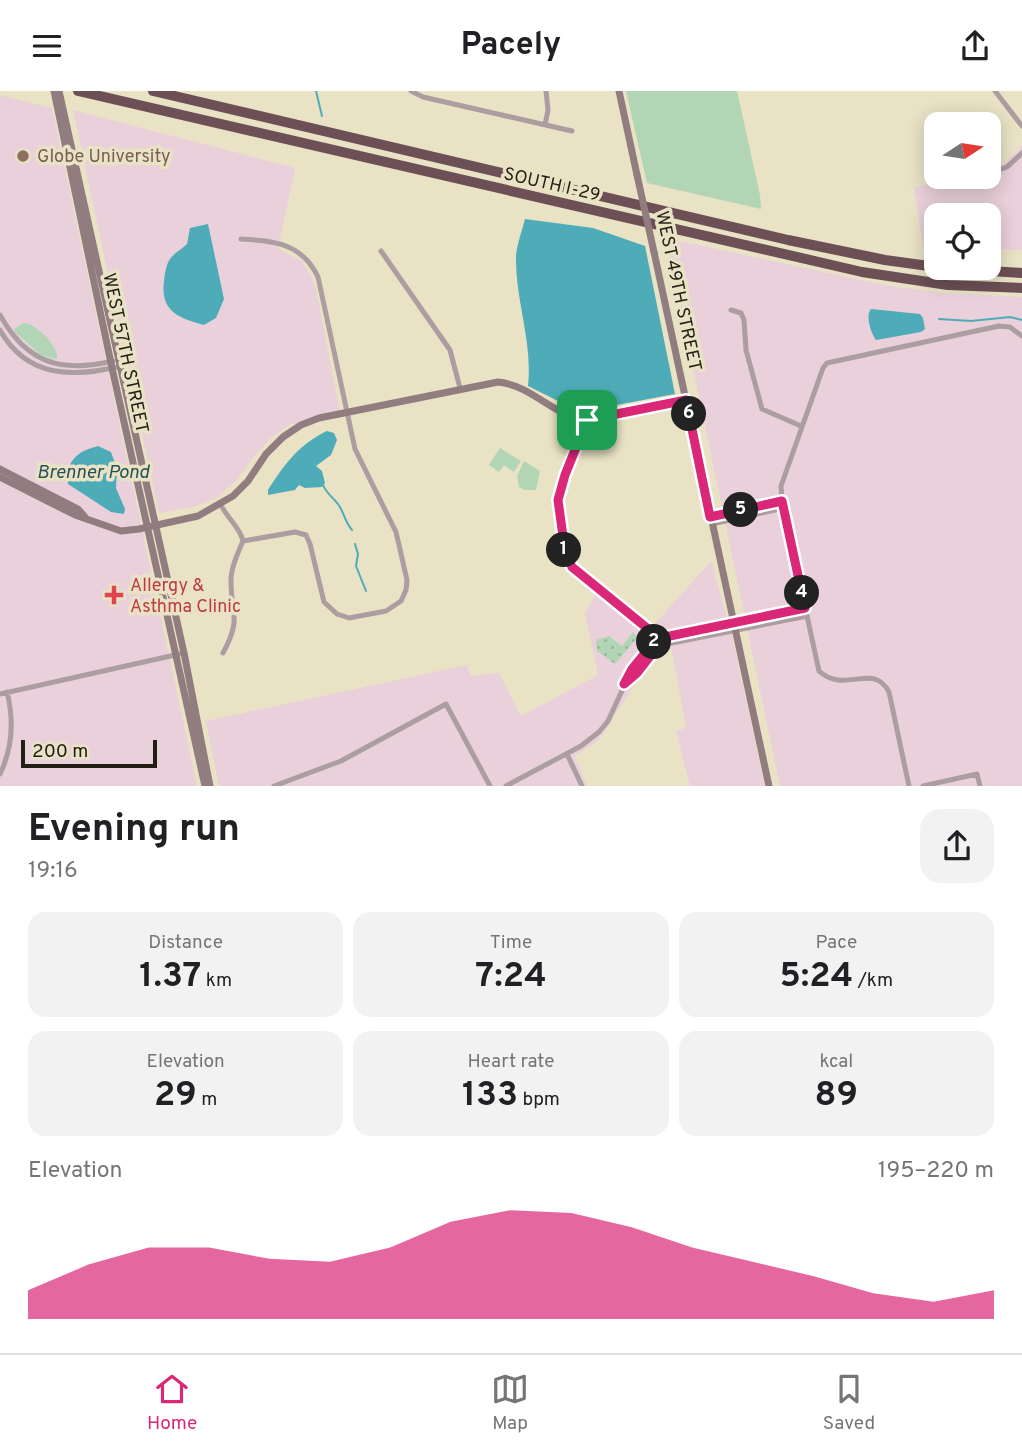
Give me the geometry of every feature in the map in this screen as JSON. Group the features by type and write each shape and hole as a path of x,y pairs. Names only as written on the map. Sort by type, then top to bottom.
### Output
{"highway":[{"name":"SOUTH I-29","path":"78,91 844,268 907,280 1022,289"},
{"name":"SOUTH I-29","path":"153,91 788,240 924,265"},
{"path":"1001,270 1022,270"}],"main road":[{"name":"WEST 57TH STREET","path":"57,91 111,365 207,786"},
{"name":"WEST 49TH STREET","path":"619,91 769,786"},
{"name":"WEST 57TH STREET","path":"60,107 121,363 184,653 207,786"},
{"path":"0,477 75,516 86,517 116,530 147,527 198,516 221,505 248,481 274,445 292,430 310,421 347,412 498,382 512,384 565,414 587,420 686,400"},
{"path":"0,470 78,509 86,517"}],"street":[{"path":"411,91 423,97 572,131"},
{"path":"545,125 548,110 546,91"},
{"path":"995,91 1022,126"},
{"path":"1001,169 1022,153"},
{"path":"241,239 288,245 307,258 313,268 321,291 359,459 400,542 407,590 401,600 386,611 353,618 341,616 329,609 324,602 306,535 291,532 243,541"},
{"path":"381,251 450,351 460,388"},
{"path":"731,310 740,313 744,320 746,349 762,409 801,426"},
{"path":"0,315 17,341 45,361 78,366 111,365"},
{"path":"909,786 885,684 875,678 839,682 830,680 819,671 781,486 801,426 827,363 999,326 1007,326 1022,336"},
{"path":"0,330 14,349 37,366 70,373 121,363"},
{"path":"587,420 558,500 566,556 580,575 660,637 681,642 805,608"},
{"path":"711,521 782,501"},
{"path":"221,505 228,518 241,532 243,541 231,575 236,621 223,653"},
{"path":"711,521 784,508"},
{"path":"734,627 807,616"},
{"path":"506,786 589,741 604,727 632,669 660,637"},
{"path":"0,774 8,752 12,725 3,693 184,653"},
{"path":"274,786 341,761 446,704 490,786"},
{"path":"566,754 582,786"},
{"path":"923,786 977,774 979,786"}],"shaded area":[{"path":"0,95 52,108 197,786 0,786"},
{"path":"73,110 295,168 278,249 302,261 316,289 340,412 289,425 271,438 235,482 216,498 196,506 159,513"},
{"path":"1022,145 1022,250 1001,249 1001,203 924,203 923,245 914,188 924,186 924,189 1001,189 1001,164"},
{"path":"666,238 889,286 943,293 1022,297 1022,786 780,786"},
{"path":"711,561 732,636 765,786 690,786 676,731 686,728 672,650 666,646 644,670 599,740 575,756 587,786 219,786 206,721 467,665 471,676 499,673 521,716 598,675 585,613 601,585 652,627"}],"green space":[{"path":"626,91 737,91 761,209 647,183"},
{"path":"23,323 46,336 57,354 57,359 41,355 56,360 52,361 27,348 26,345 40,354 15,332 14,329"},
{"path":"500,448 521,461 514,472 504,465 499,472 489,465"},
{"path":"524,461 540,471 536,490 519,487 517,476"},
{"path":"633,632 638,637 615,664 597,651 596,640 609,636 622,646"}],"water":[{"path":"525,219 593,228 645,246 675,394 585,411 566,405 528,386 528,353 516,272 518,242"},
{"path":"208,224 224,299 216,318 204,325 173,312 165,300 164,291 170,259 187,244 190,228"},
{"path":"871,309 920,314 925,329 876,340 869,320"},
{"path":"327,431 334,433 337,440 331,455 316,466 322,471 325,483 322,487 305,488 299,485 295,490 268,495 268,490 293,456 308,442"},
{"name":"Brenner Pond","path":"98,446 111,452 117,469 116,488 125,509 124,514 111,512 68,484 69,469 74,458"}],"waterway":[{"path":"316,91 322,116"},
{"path":"939,319 971,321 1010,317 1022,320"},
{"path":"323,485 352,530"},
{"path":"355,544 358,554 356,566 366,591"}],"place":[{"name":"Globe University","path":"23,156"},
{"name":"Allergy & Asthma Clinic","path":"114,595"}],"route":[{"path":"686,400 710,517 782,501 805,608 671,638 665,637 637,673 624,684 632,669 658,637 572,567 565,551 559,518 560,491 587,420 686,400"}]}
